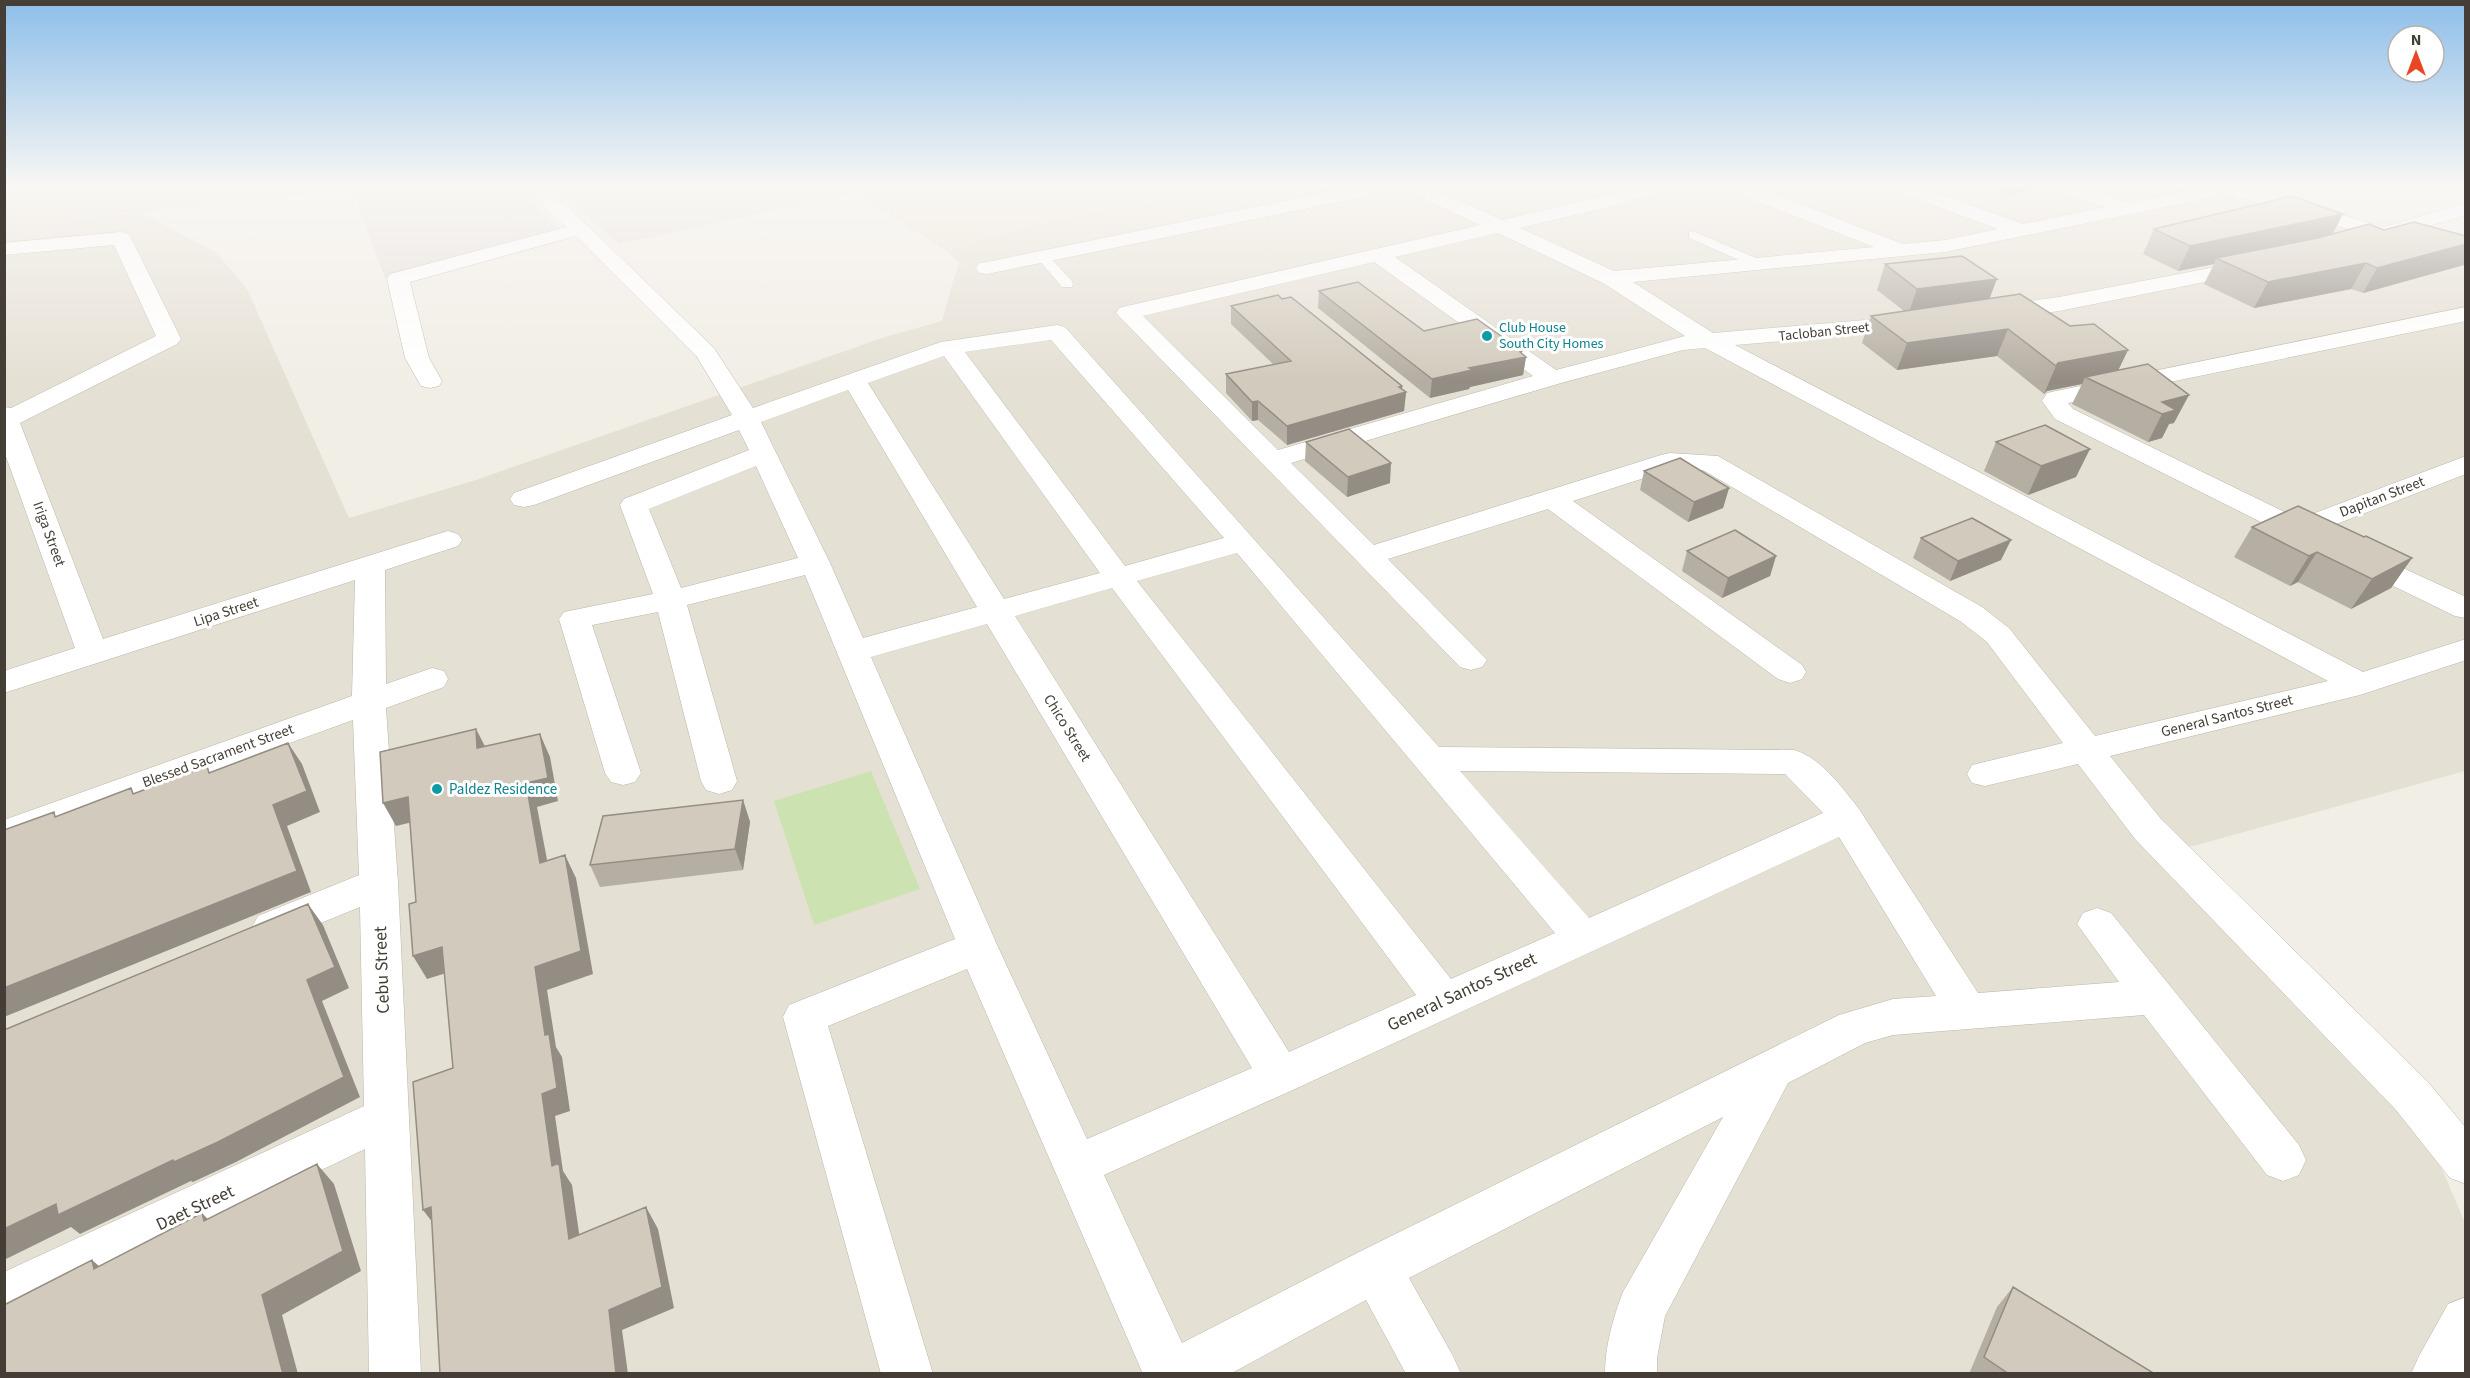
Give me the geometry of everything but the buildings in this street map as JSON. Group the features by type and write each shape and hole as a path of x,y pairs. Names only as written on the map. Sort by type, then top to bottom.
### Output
{"street":[{"path":"6,417 169,339 127,251"},
{"path":"430,381 417,358 398,279 499,251"},
{"path":"603,251 706,353 746,417 854,651 978,947 1170,1374"},
{"path":"987,268 1065,251"},
{"path":"1389,251 1127,313 1471,660"},
{"path":"1556,251 1611,278 1709,341 2360,684"},
{"path":"1611,278 1901,251"},
{"path":"2447,251 2466,257"},
{"path":"1377,254 1552,378"},
{"path":"1977,316 2059,304 2269,262"},
{"path":"1265,280 1293,302"},
{"path":"2466,314 2056,398 2054,401 2064,414 2298,530 2466,609"},
{"name":"Tacloban Street","path":"1274,460 1421,405 1552,378 1682,343 1930,321"},
{"path":"524,499 746,417 949,347 1056,332 1243,542 1582,937"},
{"path":"949,347 1119,576 1443,1000"},
{"name":"Chico Street","path":"854,379 1280,1076"},
{"name":"Iriga Street","path":"6,417 93,654"},
{"path":"719,781 670,600 634,505 763,454"},
{"path":"1369,556 1670,461 1709,462 1971,614 1998,635 2085,751 2148,829 2412,1096 2466,1163"},
{"name":"Dapitan Street","path":"2298,530 2466,464"},
{"path":"1551,498 1790,672"},
{"name":"Lipa Street","path":"4,682 448,540"},
{"path":"854,651 1243,542"},
{"path":"622,773 575,619 670,600 815,563"},
{"name":"Cebu Street","path":"370,566 369,701 379,883 395,1374"},
{"name":"General Santos Street","path":"1985,774 2360,684 2466,648"},
{"name":"Blessed Sacrament Street","path":"4,834 432,679"},
{"path":"1430,759 1794,762 1831,798 1846,818 1967,1011"},
{"name":"General Santos Street","path":"1077,1165 1280,1076 1846,818"},
{"path":"236,942 379,883"},
{"path":"2097,924 2283,1160"},
{"path":"907,1374 804,1017 978,947"},
{"path":"1176,1374 1376,1269 1854,1028 1893,1017 2155,997"},
{"path":"1631,1374 1631,1358 1641,1310 1773,1070"},
{"name":"Daet Street","path":"4,1298 386,1117"},
{"path":"1376,1269 1435,1374"},
{"path":"2437,1374 2466,1322"}],"lane":[{"path":"1729,251 1761,265"},
{"path":"1042,256 1067,284"}],"shaded area":[{"path":"5,251 216,252 247,289 349,518 476,480 885,337 942,321 959,262 946,251 2436,251 2465,261 2465,771 2197,845 2150,855 2403,1116 2442,1169 2465,1223 2465,1373 5,1374"},
{"path":"375,251 486,251 385,278"}],"green space":[{"path":"871,771 920,889 814,925 774,801"}],"place":[{"name":"Club House South City Homes","path":"1487,336"},
{"name":"Paldez Residence","path":"437,789"}]}
